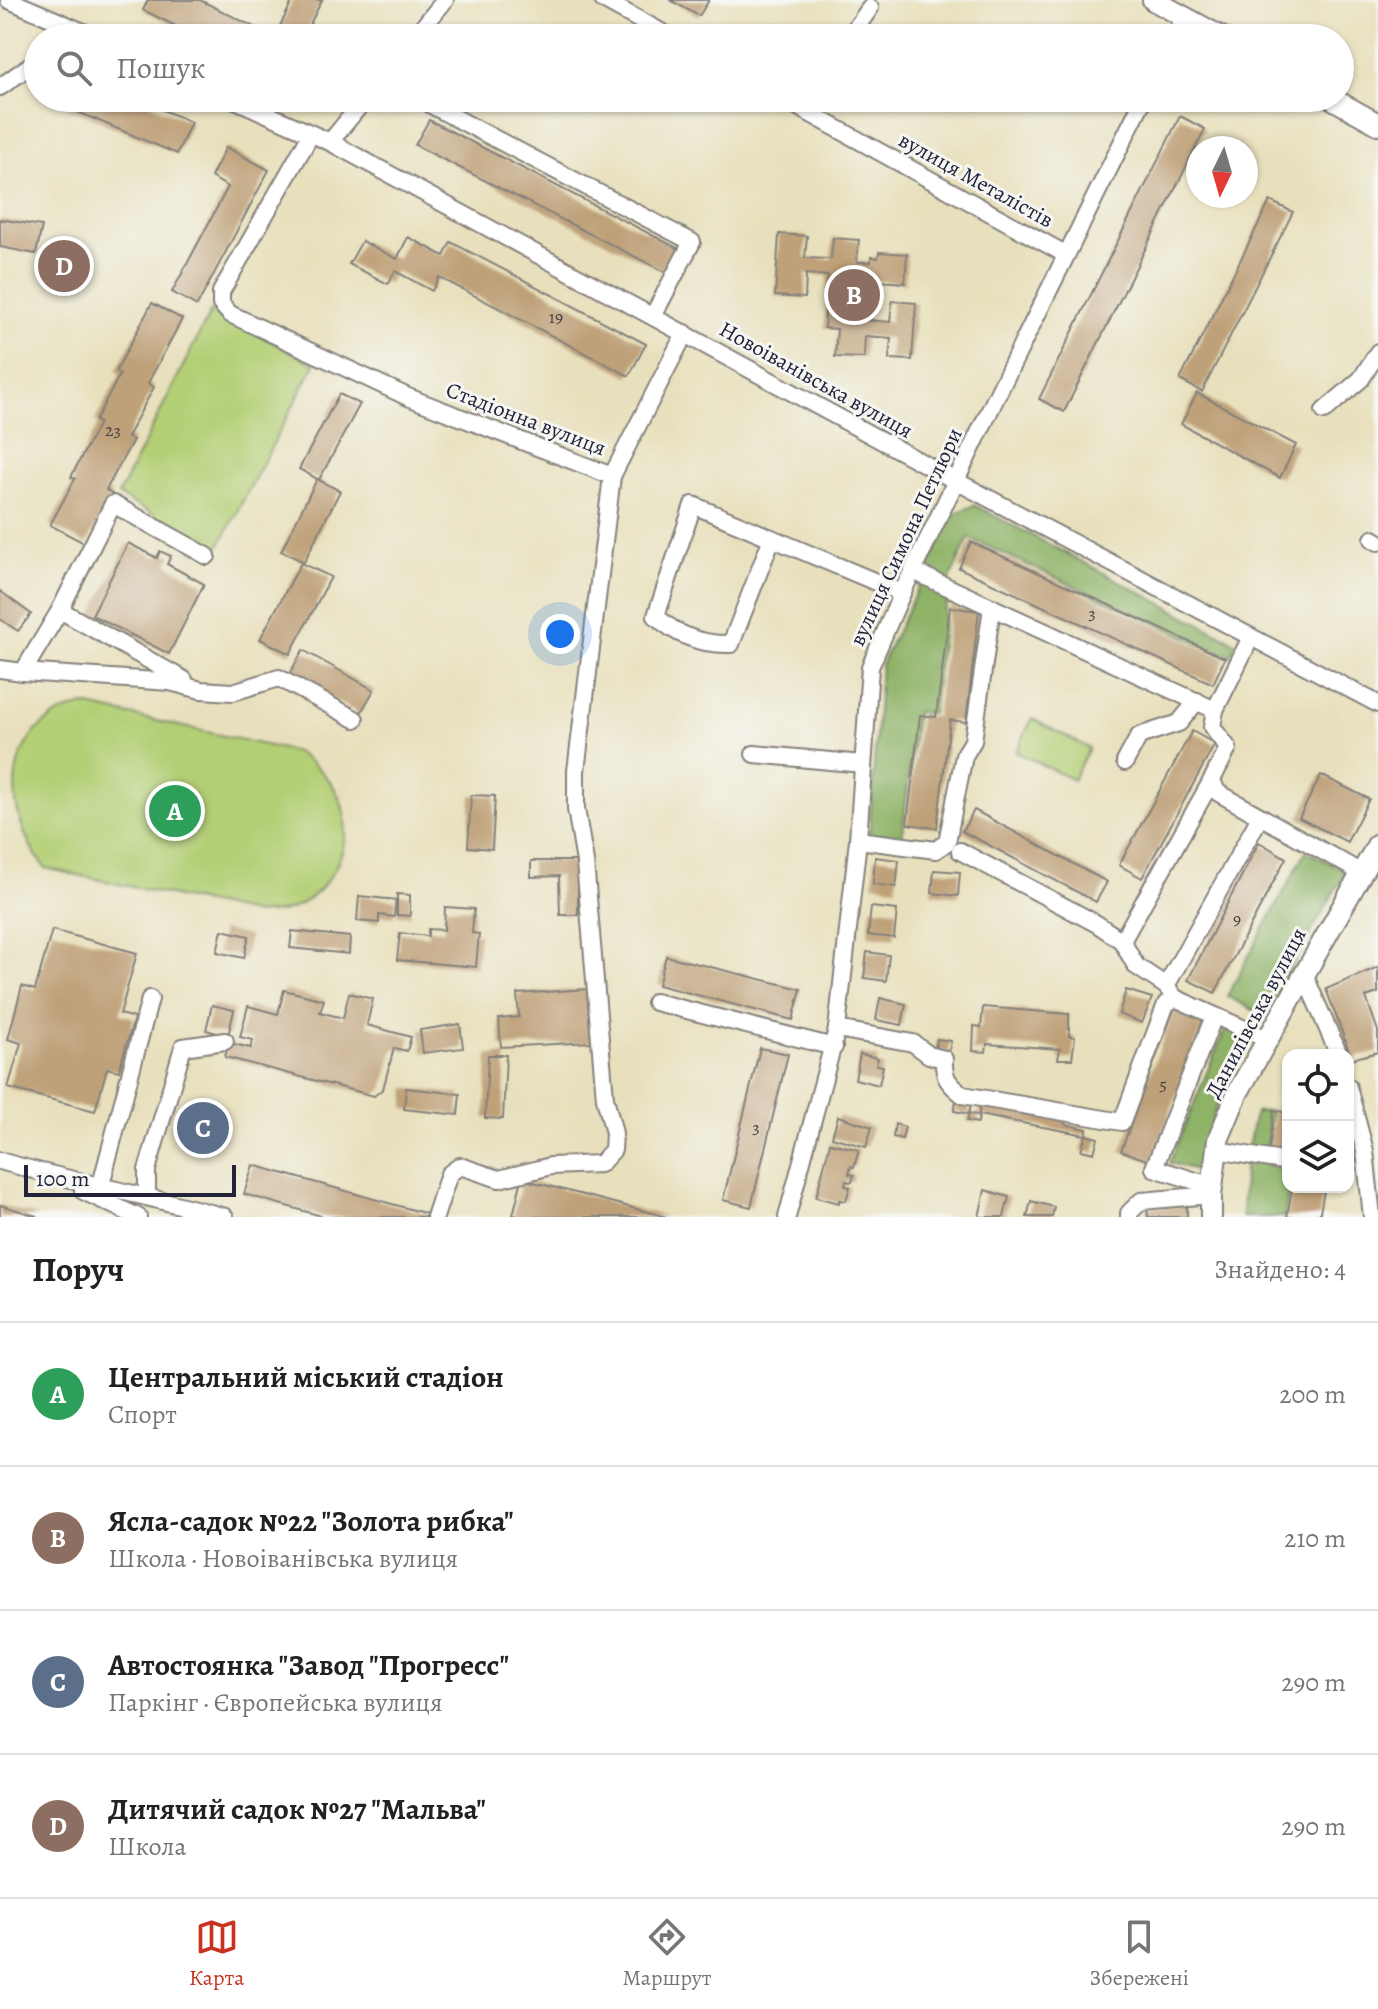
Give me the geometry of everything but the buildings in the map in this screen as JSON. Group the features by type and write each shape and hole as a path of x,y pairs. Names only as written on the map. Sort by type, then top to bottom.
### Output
{"main road":[{"path":"1161,2 1198,24"},
{"path":"1354,111 1378,124"},
{"name":"Данилівська вулиця","path":"1211,1217 1218,1140 1238,1092 1378,844"}],"street":[{"path":"9,0 55,24"},
{"path":"425,24 445,0"},
{"path":"603,0 647,24"},
{"path":"859,24 870,8"},
{"path":"1181,24 1185,17"},
{"path":"0,87 24,70"},
{"name":"Новоіванівська вулиця","path":"262,112 330,142 956,481 1378,704"},
{"path":"330,142 355,112"},
{"path":"444,112 692,242 653,316"},
{"name":"вулиця Металістів","path":"818,112 1065,254"},
{"name":"вулиця Симона Петлюри","path":"787,1217 837,1029 858,840 870,667 902,593 1065,254 1137,112"},
{"name":"Стадіонна вулиця","path":"311,134 221,292 221,304 230,314 408,397 612,476 576,771 576,809 585,862 605,1098 614,1133 613,1150 600,1164 551,1166 499,1179 460,1166 449,1174 435,1217"},
{"path":"612,476 685,333"},
{"path":"1324,411 1361,379 1378,352"},
{"path":"23,672 60,610 113,504 207,556"},
{"path":"772,538 731,644 711,645 673,632 656,616 693,505 772,538 902,593"},
{"path":"913,571 1215,710"},
{"path":"858,840 936,850 947,842 964,756 973,741 992,607"},
{"path":"60,610 201,690"},
{"path":"1122,941 1228,748 1212,727 1215,710 1251,637"},
{"path":"0,669 170,682 201,690 233,692 279,678 355,719"},
{"path":"1125,762 1139,736 1179,723 1197,701"},
{"path":"754,754 863,764"},
{"path":"1212,780 1217,792 1360,872"},
{"path":"837,1029 913,1043 929,1055 944,1059 943,1073 949,1084 963,1095 1122,1122 1171,992 1260,817"},
{"path":"960,851 1097,924 1122,941 1136,966 1171,992 1214,1016 1267,1039"},
{"path":"1304,974 1336,1049"},
{"path":"100,1188 150,999"},
{"path":"655,1002 834,1047"},
{"path":"1212,1191 1154,1168 1214,1016"},
{"path":"147,1195 147,1170 183,1047 225,1041"},
{"path":"1352,1121 1356,1152 1372,1217"},
{"path":"1217,1150 1282,1161"},
{"path":"0,1161 100,1188 147,1195 225,1217"},
{"path":"53,1176 138,1217"},
{"path":"1129,1217 1141,1201 1212,1191"}],"green space":[{"path":"211,311 315,364 217,550 118,495"},
{"path":"974,505 1237,643 1230,657 969,538 945,590 985,609 946,603 932,713 916,712 902,839 869,837 881,664 954,514"},
{"path":"85,705 296,752 302,756 328,779 343,808 346,826 344,844 330,876 304,902 284,911 257,914 45,868 30,845 20,821 15,796 16,772 23,750 37,730 57,715"},
{"path":"1032,719 1089,748 1073,780 1016,752"},
{"path":"1306,851 1346,871 1264,1016 1227,996"},
{"path":"1226,1027 1248,1037 1214,1113 1202,1171 1169,1163"},
{"path":"1271,1111 1265,1164 1282,1168 1282,1193 1289,1193 1284,1217 1242,1217 1244,1168 1255,1112"}],"place":[{"name":"Дитячий садок №27 \"Мальва\"","path":"64,266"},
{"name":"Ясла-садок №22 \"Золота рибка\"","path":"854,295"},
{"name":"Центральний міський стадіон","path":"175,811"},
{"name":"Автостоянка \"Завод \"Прогресс\"","path":"203,1128"}]}
